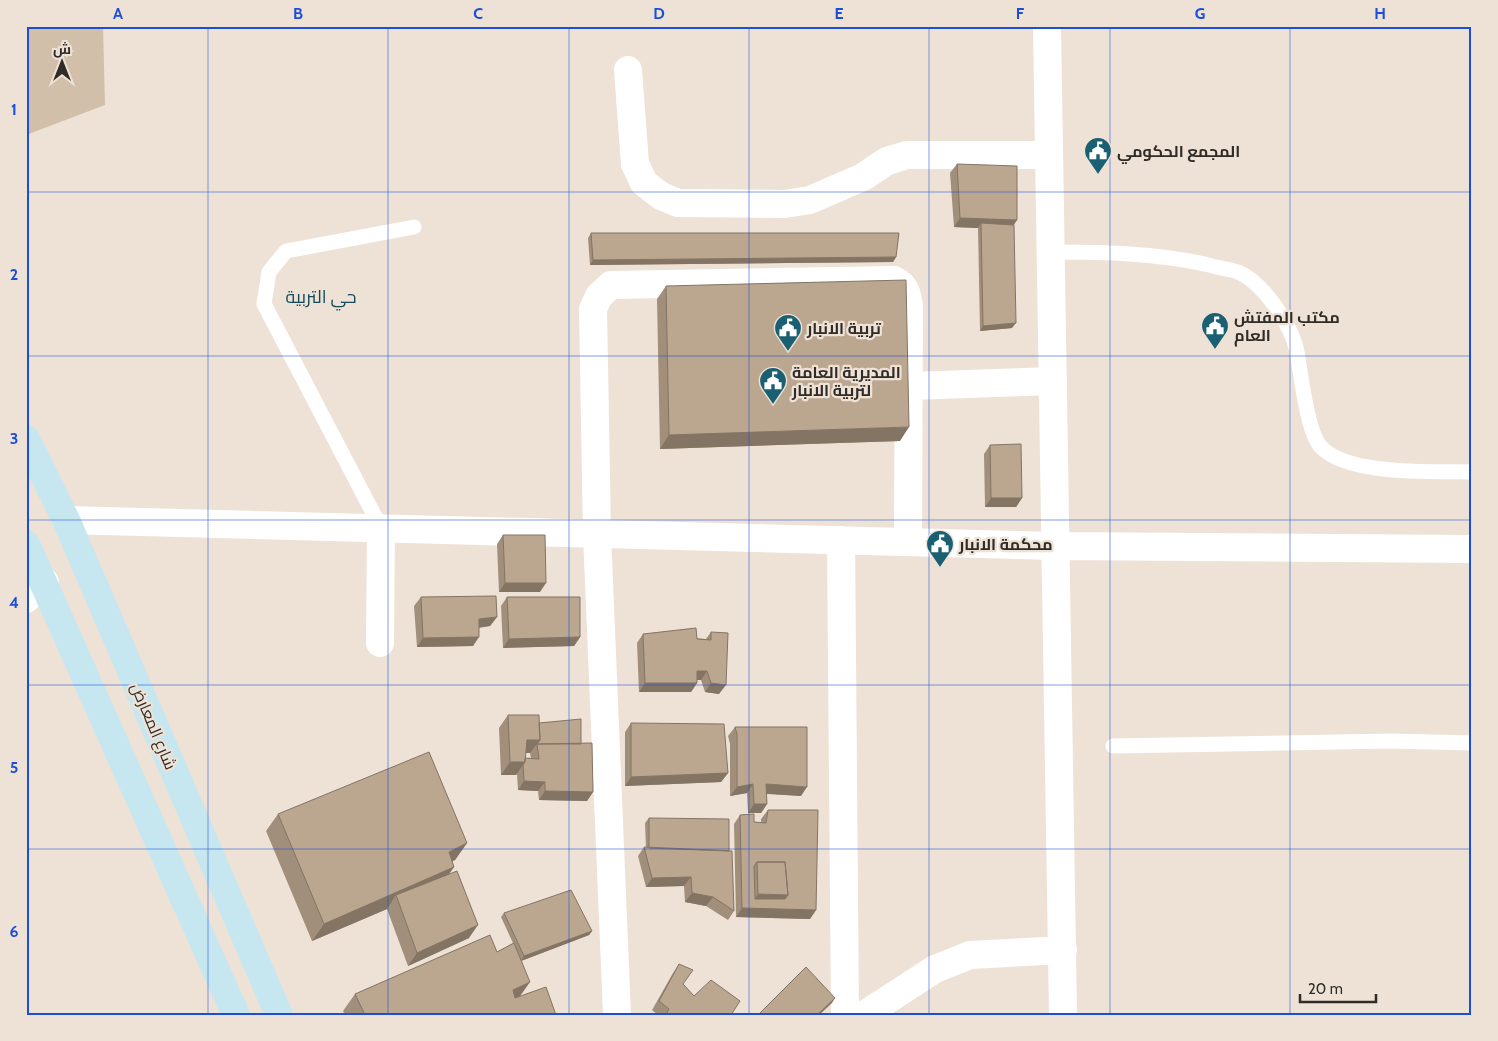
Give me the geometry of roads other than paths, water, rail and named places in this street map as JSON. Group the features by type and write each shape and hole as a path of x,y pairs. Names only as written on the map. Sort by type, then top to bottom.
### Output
{"street":[{"path":"1047,26 1063,1015"},
{"path":"628,70 635,164 644,183 661,196 678,203 786,204 810,200 863,177 887,161 907,156 1049,155"},
{"path":"617,1015 597,534 593,309 599,296 611,285 894,280 903,284 907,292 909,306 908,542"},
{"path":"908,386 1053,381"},
{"name":"شارع المعارض","path":"26,439 66,520 279,1015"},
{"path":"66,520 1056,546 1472,548"},
{"path":"380,643 381,528"},
{"path":"841,540 845,1015"},
{"path":"26,544 36,591 236,1015"},
{"path":"864,1015 935,969 970,956 1062,950"}],"lane":[{"path":"381,528 264,304 269,272 286,251 414,226"},
{"path":"1050,252 1133,252 1188,260 1239,273 1262,290 1287,325 1296,343 1312,432 1321,447 1340,459 1369,467 1391,470 1472,472"},
{"path":"1113,746 1390,740 1472,743"}],"place":[{"name":"المجمع الحكومي","path":"1098,175"},
{"name":"مكتب المفتش العام","path":"1215,350"},
{"name":"تربية الانبار","path":"788,352"},
{"name":"المديرية العامة لتربية الانبار","path":"773,405"},
{"name":"محكمة الانبار","path":"940,568"}],"district":[{"name":"حي التربية","path":"321,297"}]}
